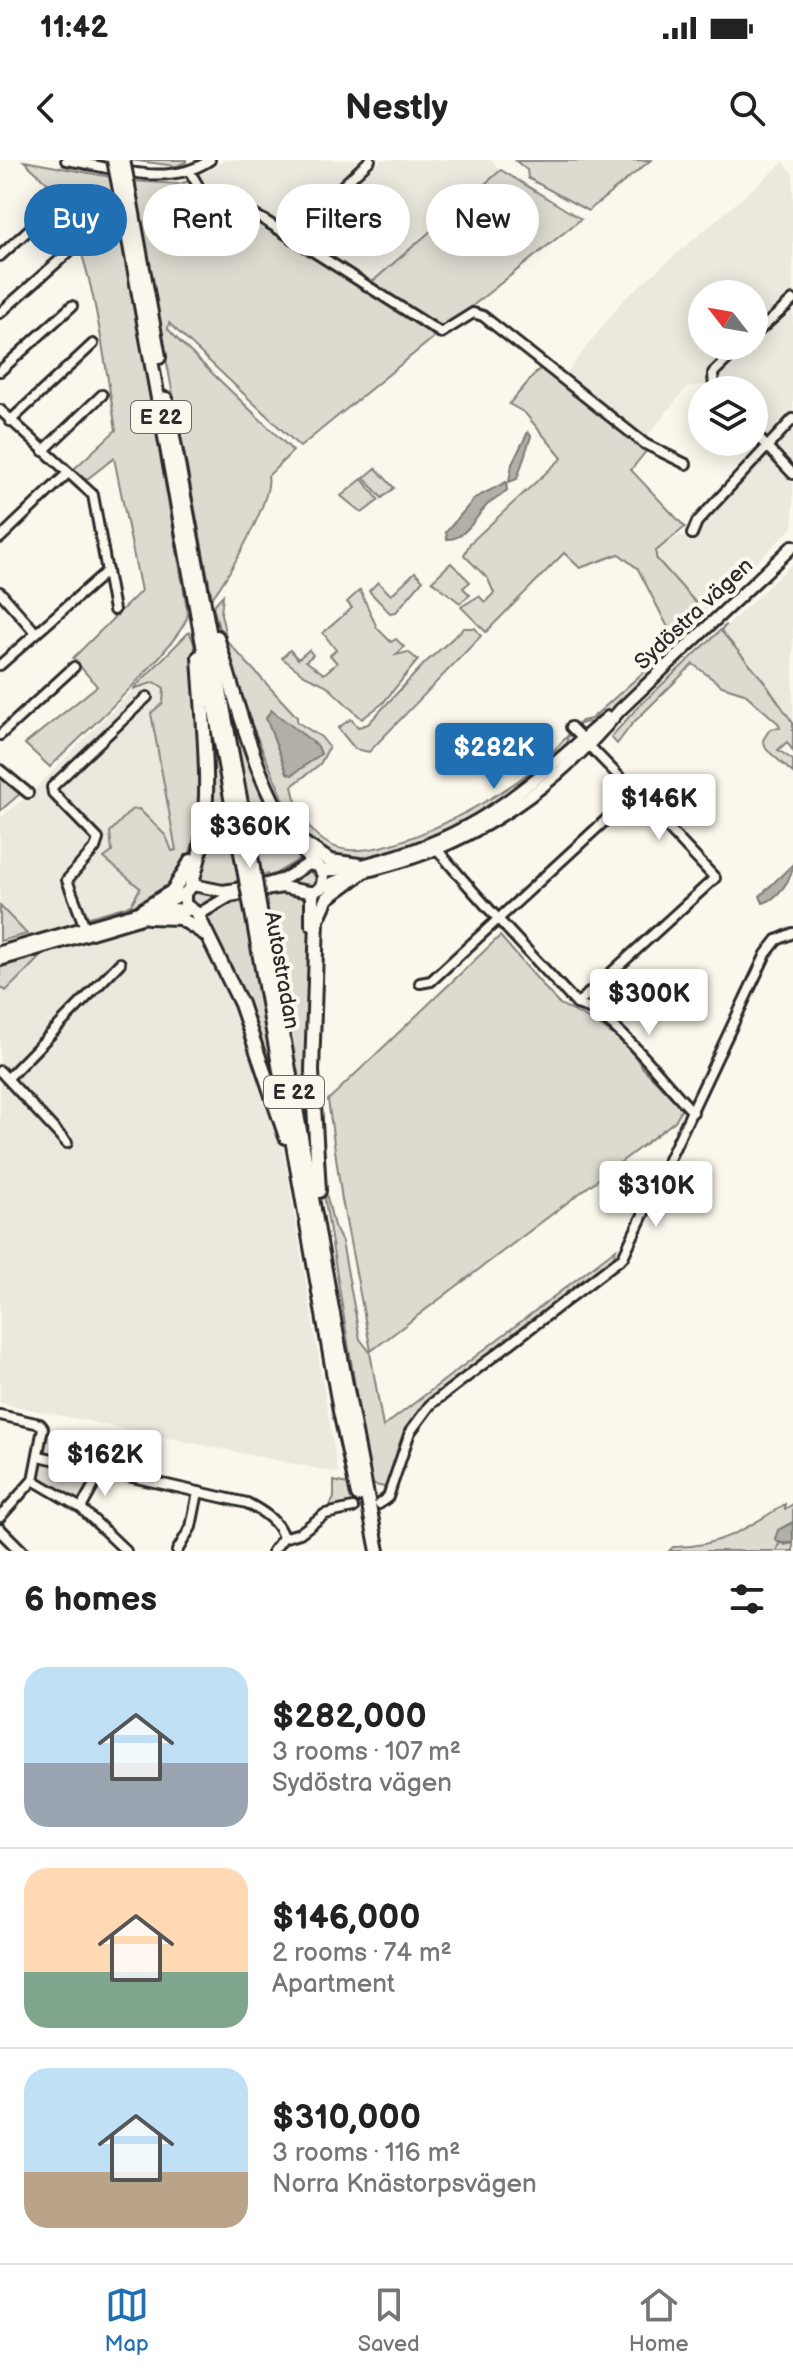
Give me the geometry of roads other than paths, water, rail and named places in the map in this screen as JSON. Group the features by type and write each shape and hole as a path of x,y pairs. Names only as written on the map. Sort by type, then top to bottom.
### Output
{"highway":[{"name":"Autostradan","path":"114,160 123,184"},
{"name":"Autostradan","path":"123,160 123,184"},
{"name":"Autostradan","path":"127,205 200,578 340,1411 370,1551"},
{"name":"Autostradan","path":"127,208 196,606 249,869"},
{"path":"200,578 244,724 292,833 317,867"},
{"path":"188,890 202,828 206,771 196,606"},
{"path":"145,914 181,882 202,828"},
{"path":"292,833 330,861 360,870"},
{"path":"327,1273 312,1100 315,943 317,920 324,903 360,870"},
{"path":"315,943 310,906 316,891"},
{"name":"Autostradan","path":"256,911 327,1273 349,1414 378,1551"},
{"path":"193,912 215,945 258,1046 302,1187"},
{"path":"145,914 187,920 215,945"}],"main road":[{"name":"Sydöstra vägen","path":"188,890 199,884 223,891 263,885 317,867 337,871 360,870 437,849 511,809 793,546"},
{"name":"Sydöstra vägen","path":"316,891 476,822 529,788 586,742"},
{"path":"0,960 145,914 172,909 193,912 226,897 278,887 316,891 323,880 317,867"},
{"path":"145,914 188,890 193,912"},
{"path":"0,952 87,931"},
{"path":"0,1530 21,1551"}],"street":[{"path":"66,160 153,175 190,172 210,160"},
{"path":"345,184 370,160"},
{"path":"190,172 200,189 264,220 441,333 473,313 483,316 645,444 686,464"},
{"path":"0,256 24,234"},
{"path":"0,313 64,256"},
{"path":"768,322 793,300"},
{"path":"0,371 72,306"},
{"path":"93,344 4,416 93,495 114,610"},
{"path":"713,376 726,360"},
{"path":"43,451 102,395"},
{"path":"768,446 793,419"},
{"path":"768,448 793,474"},
{"path":"692,534 697,522 759,456"},
{"path":"0,538 68,473"},
{"path":"0,665 107,571"},
{"path":"0,592 35,632"},
{"path":"0,735 74,667"},
{"path":"87,931 67,880 95,848 98,839 53,793 52,787 147,697"},
{"path":"571,727 715,878 577,1004"},
{"path":"0,770 28,793"},
{"path":"420,983 431,981 635,793"},
{"path":"437,849 577,1004 588,1008 635,1045 657,1077 693,1112"},
{"path":"379,1504 388,1497 410,1432 430,1405 623,1257 766,954 777,940 793,933"},
{"path":"67,1143 4,1074 120,963"},
{"path":"0,1415 32,1422 43,1428 33,1480 0,1517"},
{"path":"39,1456 233,1499 259,1509 281,1530 283,1538"},
{"path":"81,1508 101,1472"},
{"path":"33,1480 81,1508 126,1551"},
{"path":"177,1551 191,1527 198,1492"},
{"path":"283,1538 288,1540 325,1514 353,1508"},
{"path":"273,1551 283,1538"}],"waterway":[{"path":"776,1551 780,1542"}]}
